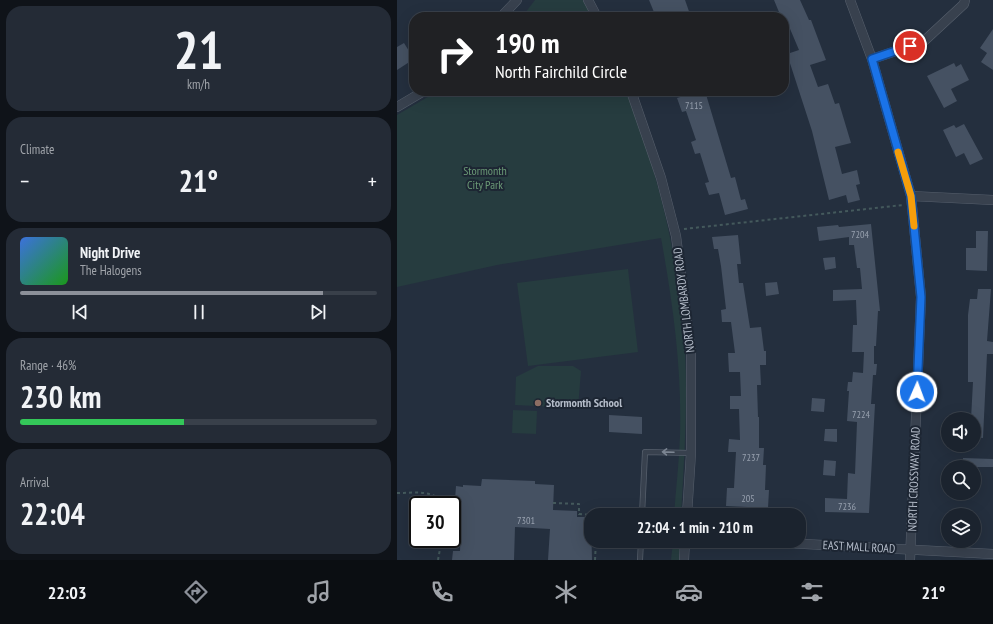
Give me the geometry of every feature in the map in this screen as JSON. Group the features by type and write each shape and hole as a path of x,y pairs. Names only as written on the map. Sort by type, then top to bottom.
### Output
{"street":[{"path":"506,12 517,0"},
{"path":"588,0 594,12"},
{"name":"NORTH CROSSWAY ROAD","path":"850,0 872,59 911,200 921,297 910,560"},
{"path":"872,59 923,42 964,4 965,0"},
{"path":"397,107 416,96"},
{"name":"NORTH LOMBARDY ROAD","path":"633,96 661,178 675,230 691,353 691,453 687,508"},
{"path":"911,200 993,200"},
{"name":"EAST MALL ROAD","path":"806,544 993,554"},
{"path":"684,560 685,548"}],"lane":[{"path":"642,508 645,452 691,453"},
{"path":"640,560 641,548"}],"path":[{"path":"675,230 911,200"},
{"path":"397,493 433,494 438,496"},
{"path":"553,503 579,504 579,514 584,514"},
{"path":"438,560 440,548"},
{"path":"595,560 596,548"}],"green space":[{"path":"535,0 583,0 589,12 526,12"},
{"name":"Stormonth City Park","path":"429,96 628,96 638,122 658,186 673,252 678,285 685,352 686,393 681,508 675,508 680,436 680,386 673,312 661,238 497,265 397,287 397,115"},
{"path":"628,269 638,352 528,366 517,283"},
{"path":"538,366 573,366 581,371 578,408 515,405 516,377"},
{"path":"513,410 537,411 536,434 512,433"},
{"path":"672,548 680,548 679,560 671,560"}],"building":[{"path":"649,0 685,0 689,12 654,12"},
{"path":"774,0 800,0 809,20 811,20 826,60 810,65 818,87 828,84 835,104 839,103 851,143 835,147 842,174 857,170 860,184 856,185 860,200 848,203 846,195 829,200 812,131 789,60 789,53 799,50 789,26 789,12 779,12"},
{"path":"993,29 993,70 981,62 987,53 980,48"},
{"path":"404,43 409,51 409,62 397,70 397,47"},
{"path":"954,63 956,67 961,64 969,80 951,89 957,101 944,108 927,76"},
{"path":"684,96 706,96 731,178 735,177 741,200 745,199 748,209 725,215 719,193 709,195 705,183 709,182 700,153 695,154 691,142 696,140 686,111 682,112 677,98"},
{"path":"964,124 983,159 970,165 964,153 956,157 943,130 954,125 956,128"},
{"path":"871,224 880,311 878,311 876,346 874,346 874,364 877,364 876,375 873,375 871,404 875,404 869,513 825,512 825,498 847,499 848,473 855,474 857,422 847,421 849,391 847,391 848,382 852,382 853,372 863,373 864,352 852,352 853,325 857,325 856,300 833,301 833,290 862,289 860,268 857,268 854,245 849,245 849,237 819,241 817,227 838,225 839,227"},
{"path":"976,231 988,231 987,271 966,270 966,248 976,248"},
{"path":"738,235 741,264 737,264 739,283 743,283 750,328 761,327 764,351 766,351 766,365 760,365 761,385 757,385 759,448 764,448 763,465 766,465 765,490 769,490 768,508 726,506 727,488 734,488 736,452 728,452 729,439 740,440 739,409 730,409 730,396 741,396 740,372 729,372 728,353 735,353 731,322 722,322 721,310 726,309 721,266 718,249 714,249 712,237"},
{"path":"835,257 836,268 825,270 823,258"},
{"path":"777,282 779,294 766,296 765,283"},
{"path":"978,289 991,289 987,341 993,342 993,354 987,354 983,438 981,438 981,412 971,412 973,382 968,382 968,315 970,299 977,299"},
{"path":"812,398 825,399 824,412 811,411"},
{"path":"609,415 642,417 642,434 609,432"},
{"path":"825,429 837,429 837,442 824,441"},
{"path":"963,458 993,459 993,467 981,467 981,460 963,460"},
{"path":"824,460 836,461 835,476 823,475"},
{"path":"482,479 535,481 535,484 554,485 553,510 577,511 577,517 584,517 584,548 592,548 592,560 548,560 550,529 515,527 514,560 452,560 453,551 460,551 461,548 462,501 461,496 455,496 456,486 481,486"}],"slow traffic":[{"path":"898,152 911,196 914,226"}],"place":[{"name":"Stormonth School","path":"538,403"}],"route":[{"path":"910,46 872,59 911,196 921,297 917,392"}]}
